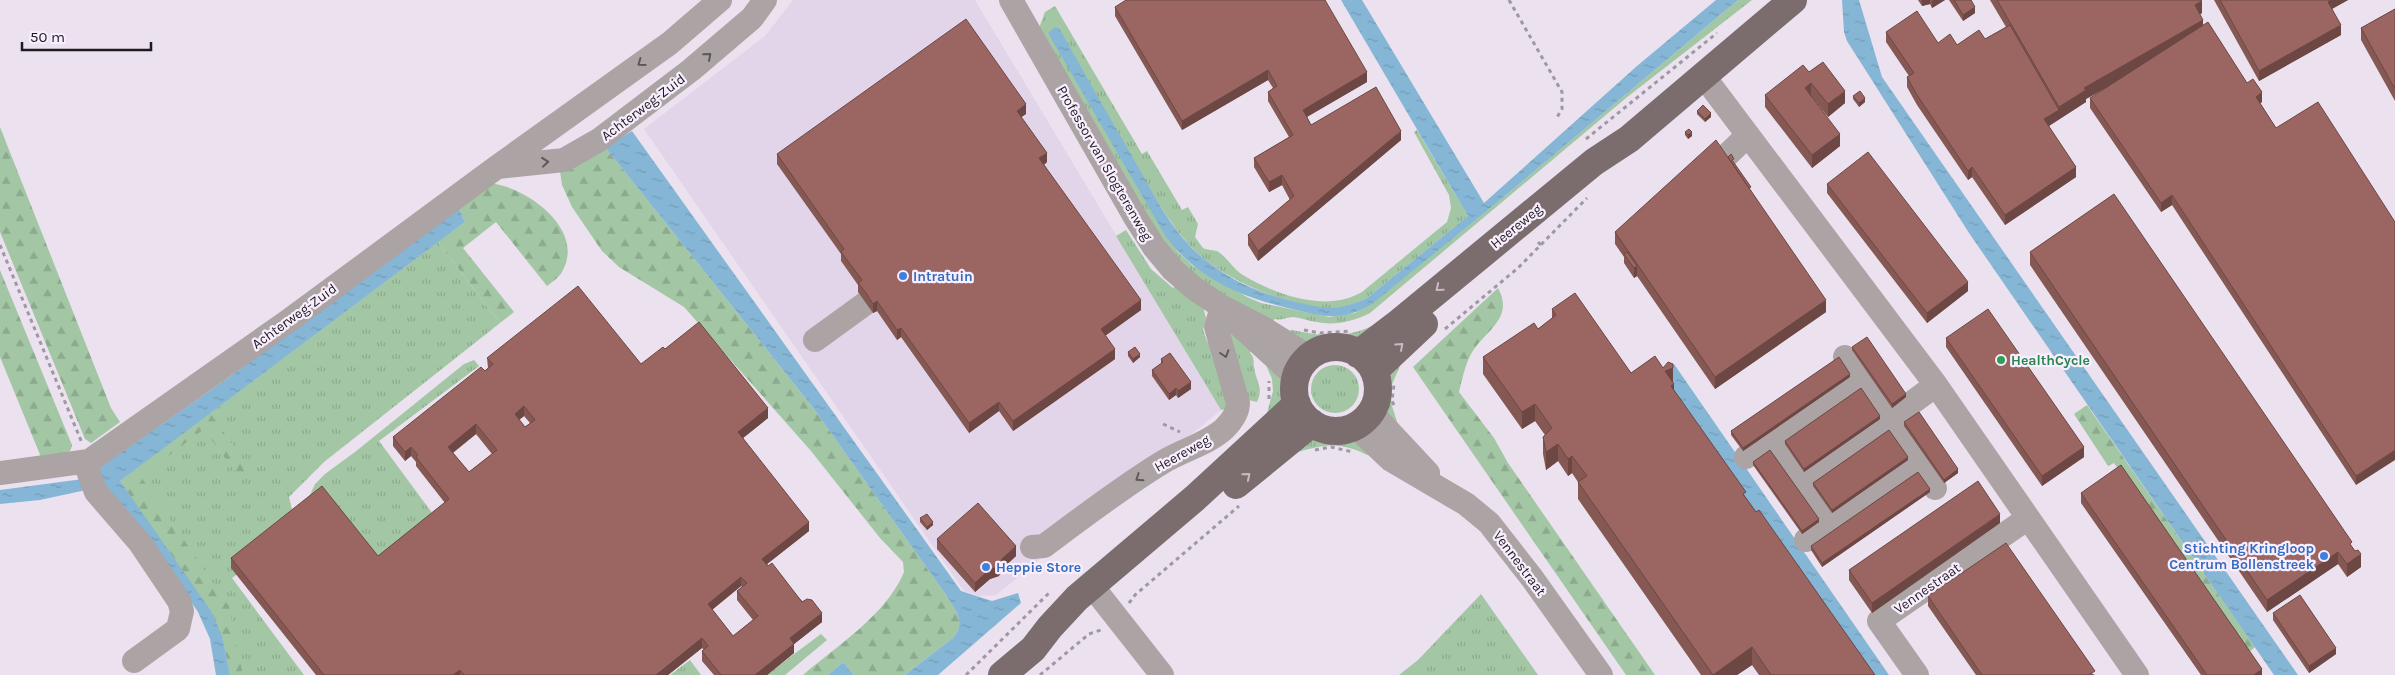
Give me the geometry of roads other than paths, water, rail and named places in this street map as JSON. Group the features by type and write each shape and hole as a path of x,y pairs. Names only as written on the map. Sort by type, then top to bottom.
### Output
{"main road":[{"name":"Heereweg","path":"1370,359 1601,172 1629,139 1793,0"},
{"path":"1324,349 1350,350 1370,359 1378,392 1374,416 1347,429 1329,430 1304,414 1294,386 1302,367 1324,349"},
{"path":"1002,675 1033,649 1063,633 1098,592 1304,414"}],"street":[{"name":"Achterweg-Zuid","path":"0,473 91,475 291,319 497,167 670,43 720,0"},
{"name":"Achterweg-Zuid","path":"497,167 564,160 599,140 691,70 752,18 765,0"},
{"name":"Professor van Slogterenweg","path":"1010,0 1154,247 1173,270 1302,367"},
{"path":"1705,75 1711,86 1936,385 2137,675"},
{"path":"1722,160 1748,135"},
{"path":"815,340 866,303"},
{"name":"Heereweg","path":"1032,547 1044,546 1165,460 1210,439 1224,429 1234,417 1238,410 1238,403 1216,327 1222,307"},
{"path":"1845,357 1935,488"},
{"path":"1746,457 1859,377"},
{"path":"1801,484 1936,385"},
{"name":"Vennestraat","path":"1374,416 1391,460 1466,504 1489,523 1532,578 1601,675"},
{"path":"1770,440 1829,524"},
{"path":"1806,540 1918,463"},
{"path":"91,475 179,601 182,611 178,629 134,661"},
{"name":"Vennestraat","path":"1917,675 1879,621 2028,518"},
{"path":"1098,592 1118,621 1162,675"}],"water":[{"path":"1341,0 1362,0 1484,203 1637,66 1716,0 1738,0 1493,206 1372,304 1351,314 1323,316 1255,299 1222,285 1192,265 1179,252 1166,237 1048,33 1055,27 1059,28 1155,197 1172,224 1192,248 1213,266 1233,279 1256,289 1279,298 1320,307 1338,307 1356,303 1367,298 1468,216"},
{"path":"1842,0 1859,0 1882,77 2298,675 2274,675 1969,233 1847,41 1844,32"},
{"path":"632,131 961,591 992,601 1018,593 1021,603 938,675 905,675 954,637 959,626 956,611 814,409 605,147"},
{"path":"459,209 465,222 120,481 211,611 222,636 230,675 216,675 210,639 198,612 157,553 86,490 40,500 0,504 0,490 83,479 228,378"},
{"path":"1674,364 1889,675 1868,675 1659,376"},
{"path":"843,662 854,675 828,675"}],"place":[{"name":"Intratuin","path":"903,276"},
{"name":"HealthCycle","path":"2001,360"},
{"name":"Stichting Kringloop Centrum Bollenstreek","path":"2324,556"},
{"name":"Heppie Store","path":"986,567"}]}
